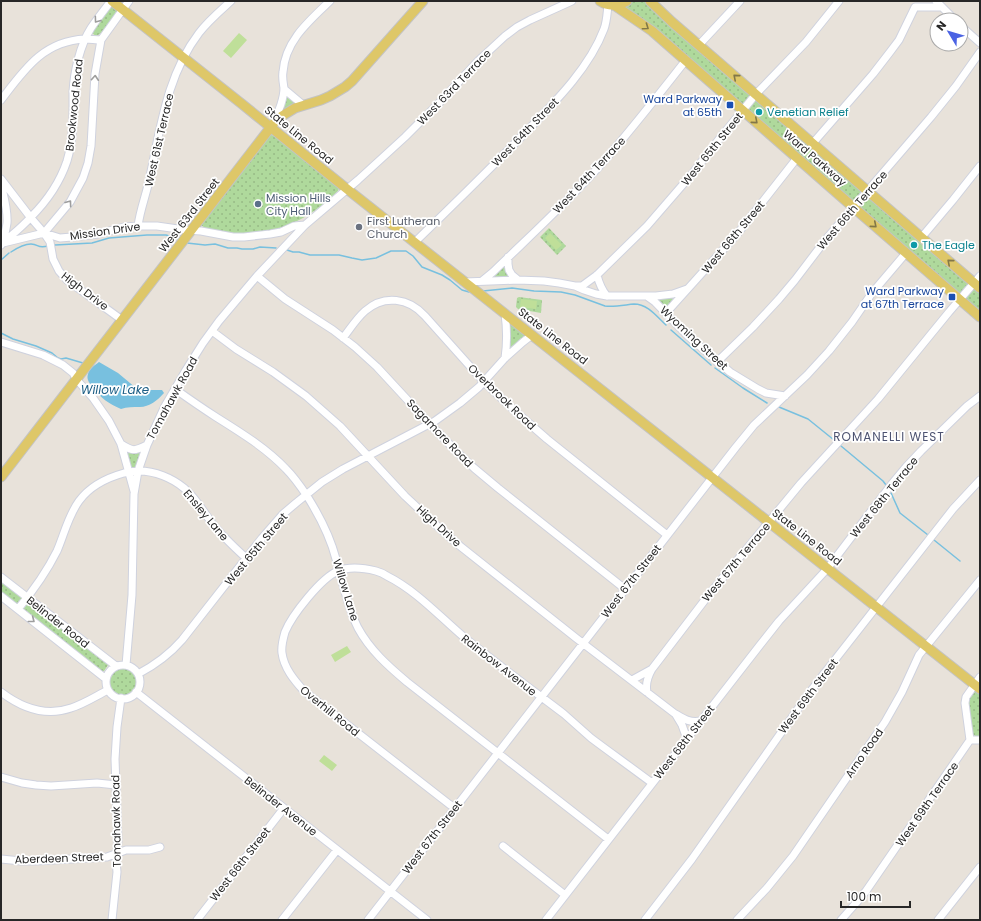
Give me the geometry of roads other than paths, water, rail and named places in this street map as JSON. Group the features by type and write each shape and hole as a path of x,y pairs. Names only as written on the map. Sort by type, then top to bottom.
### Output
{"main road":[{"name":"State Line Road","path":"111,1 272,126 347,189 876,608 926,647 978,684"},
{"name":"West 63rd Street","path":"1,477 277,119 295,108 321,100 345,87 423,1"},
{"path":"607,4 620,4 626,1"},
{"name":"Ward Parkway","path":"650,1 699,46 813,143 921,238 978,282"},
{"name":"Ward Parkway","path":"607,4 652,31 980,317"}],"street":[{"name":"Brookwood Road","path":"2,244 31,218 53,190 61,175 72,140 74,90 78,57 90,29 111,1"},
{"name":"Brookwood Road","path":"44,233 70,202 83,178 88,163 92,139 95,74 100,40 129,1"},
{"name":"West 61st Terrace","path":"138,226 170,88 187,51 199,33 212,18 231,1"},
{"path":"272,126 277,116 284,89 283,72 285,59 290,46 304,26 330,1"},
{"name":"West 63rd Terrace","path":"347,189 405,137 440,102 476,62 505,36 530,20 572,1"},
{"path":"699,46 740,1"},
{"name":"West 65th Street","path":"576,286 582,286 597,275 666,205 756,94 806,42 839,1"},
{"path":"936,1 947,12"},
{"name":"West 64th Street","path":"415,242 500,158 569,86 590,57 600,40 605,27 607,4"},
{"path":"813,143 873,74 899,40 907,25 915,4 942,7"},
{"path":"969,33 980,43"},
{"path":"1,100 30,64 55,46 85,39 100,40"},
{"name":"West 66th Terrace","path":"717,362 779,299 826,238 931,117 956,86 980,52"},
{"name":"West 64th Terrace","path":"482,281 567,200 596,169 633,127 686,60"},
{"path":"284,89 303,105"},
{"name":"West 66th Street","path":"666,313 738,233 798,158"},
{"path":"921,238 980,166"},
{"name":"High Drive","path":"1,179 50,242 54,259 59,271 67,280 122,320"},
{"path":"1,184 6,202 7,213 7,225 2,244"},
{"name":"Tomahawk Road","path":"126,665 132,595 134,494 138,471 147,444 165,406 192,360 219,321 256,276 305,225 347,189"},
{"name":"Mission Drive","path":"2,244 44,233 60,238 77,237 98,234 124,227 138,226 157,226 201,231 233,237 244,237 270,234 294,226 305,225"},
{"path":"285,230 290,241"},
{"name":"West 67th Street","path":"368,920 711,477 754,425 807,375 829,351 852,322 872,293 906,253"},
{"path":"508,256 509,270 518,280"},
{"path":"597,275 599,285 607,296"},
{"name":"Sagamore Road","path":"256,276 285,299 343,338 378,367 457,452 498,488 625,589"},
{"name":"Wyoming Street","path":"465,282 518,280 544,281 576,286 596,294 607,296 647,297 672,294 689,288"},
{"name":"West 67th Terrace","path":"647,692 647,680 652,669 711,592 801,483 878,399 960,299 978,282"},
{"name":"Wyoming Street","path":"647,297 656,302 688,336 730,372 766,393 785,396"},
{"name":"Overbrook Road","path":"343,338 360,316 370,307 386,300 400,301 412,305 421,311 484,382 516,412 547,439 667,535"},
{"path":"505,314 505,358"},
{"name":"High Drive","path":"212,331 306,396 340,426 405,496 460,546 674,713 685,720 694,722 701,721"},
{"name":"West 65th Street","path":"138,674 154,665 174,649 271,527 292,506 333,475 435,421 460,403 484,382 505,358 532,335"},
{"path":"1,342 43,355 52,359 73,373 77,380 93,398 121,444 134,494"},
{"name":"Willow Lane","path":"175,389 250,438 287,470 306,495 324,526 336,556 345,595 352,615 373,650 388,666 608,839"},
{"path":"766,393 771,402 772,408"},
{"name":"West 68th Terrace","path":"827,568 906,467 967,406 980,396"},
{"path":"121,444 129,450 137,450 147,444"},
{"path":"18,609 41,578 53,558 72,512 80,500 89,490 113,476 138,471"},
{"name":"Ensley Lane","path":"138,471 164,476 185,489 193,497 220,533 246,558"},
{"name":"West 69th Street","path":"645,920 692,859 807,696 953,508 980,480"},
{"name":"Rainbow Avenue","path":"339,570 354,567 378,571 397,581 465,638 652,783"},
{"name":"West 68th Street","path":"546,920 779,621 827,568"},
{"name":"Overhill Road","path":"339,570 330,575 314,590 287,628 282,641 282,652 285,665 292,677 304,691 455,808"},
{"name":"Belinder Road","path":"1,577 116,666"},
{"name":"Arno Road","path":"737,920 768,888 785,866 885,722 902,692 917,659 980,580"},
{"path":"1,596 106,679"},
{"path":"126,665 131,666 135,670 138,674 140,683 136,692 132,696 126,698 116,697 108,690 106,679 111,669 116,666 126,665"},
{"name":"West 67th Terrace","path":"632,680 652,669"},
{"path":"978,684 966,697 964,703 970,740 980,740"},
{"path":"1,692 23,706 43,711 56,711 69,709 108,690"},
{"name":"Belinder Avenue","path":"136,692 427,920"},
{"name":"Tomahawk Road","path":"112,920 117,872 116,861 118,841 116,742 121,698"},
{"name":"High Drive","path":"674,713 682,725 687,739"},
{"name":"West 69th Terrace","path":"841,920 869,886 970,740"},
{"path":"1,777 16,782 36,785 51,786 97,783 116,785"},
{"name":"West 66th Street","path":"196,920 284,808"},
{"path":"503,846 565,895"},
{"name":"Aberdeen Street","path":"1,859 36,861 107,857 126,850 149,850 160,847"},
{"path":"282,920 337,850"},
{"path":"938,920 980,867"}],"water":[{"name":"Willow Lake","path":"99,362 118,373 136,388 144,390 162,390 164,393 156,401 147,406 121,409 99,395 88,380 90,370"}],"waterway":[{"path":"55,245 92,243 109,238 147,235 166,235 178,239"},
{"path":"187,243 205,245 215,244 228,248 242,249 253,249 260,247 276,248"},
{"path":"11,252 28,244 34,244 40,247 48,246"},
{"path":"287,250 310,255 339,255 362,260 376,258 391,251 406,251 413,256 422,267 442,275 462,290 469,292"},
{"path":"1,260 9,253"},
{"path":"483,291 512,288 534,291 561,292 575,295 605,306 634,304 644,306 666,325"},
{"path":"671,330 711,365"},
{"path":"1,333 13,339 52,353 58,358 66,358 83,363"},
{"path":"715,368 767,403"},
{"path":"779,407 808,419 834,440"},
{"path":"841,446 886,485"},
{"path":"891,493 900,513 928,535"},
{"path":"934,540 960,561"}],"place":[{"name":"Ward Parkway at 65th","path":"730,105"},
{"name":"Venetian Relief","path":"759,112"},
{"name":"Mission Hills City Hall","path":"258,204"},
{"name":"First Lutheran Church","path":"359,227"},
{"name":"The Eagle","path":"914,245"},
{"name":"Ward Parkway at 67th Terrace","path":"952,297"}],"district":[{"name":"ROMANELLI WEST","path":"889,436"}]}
